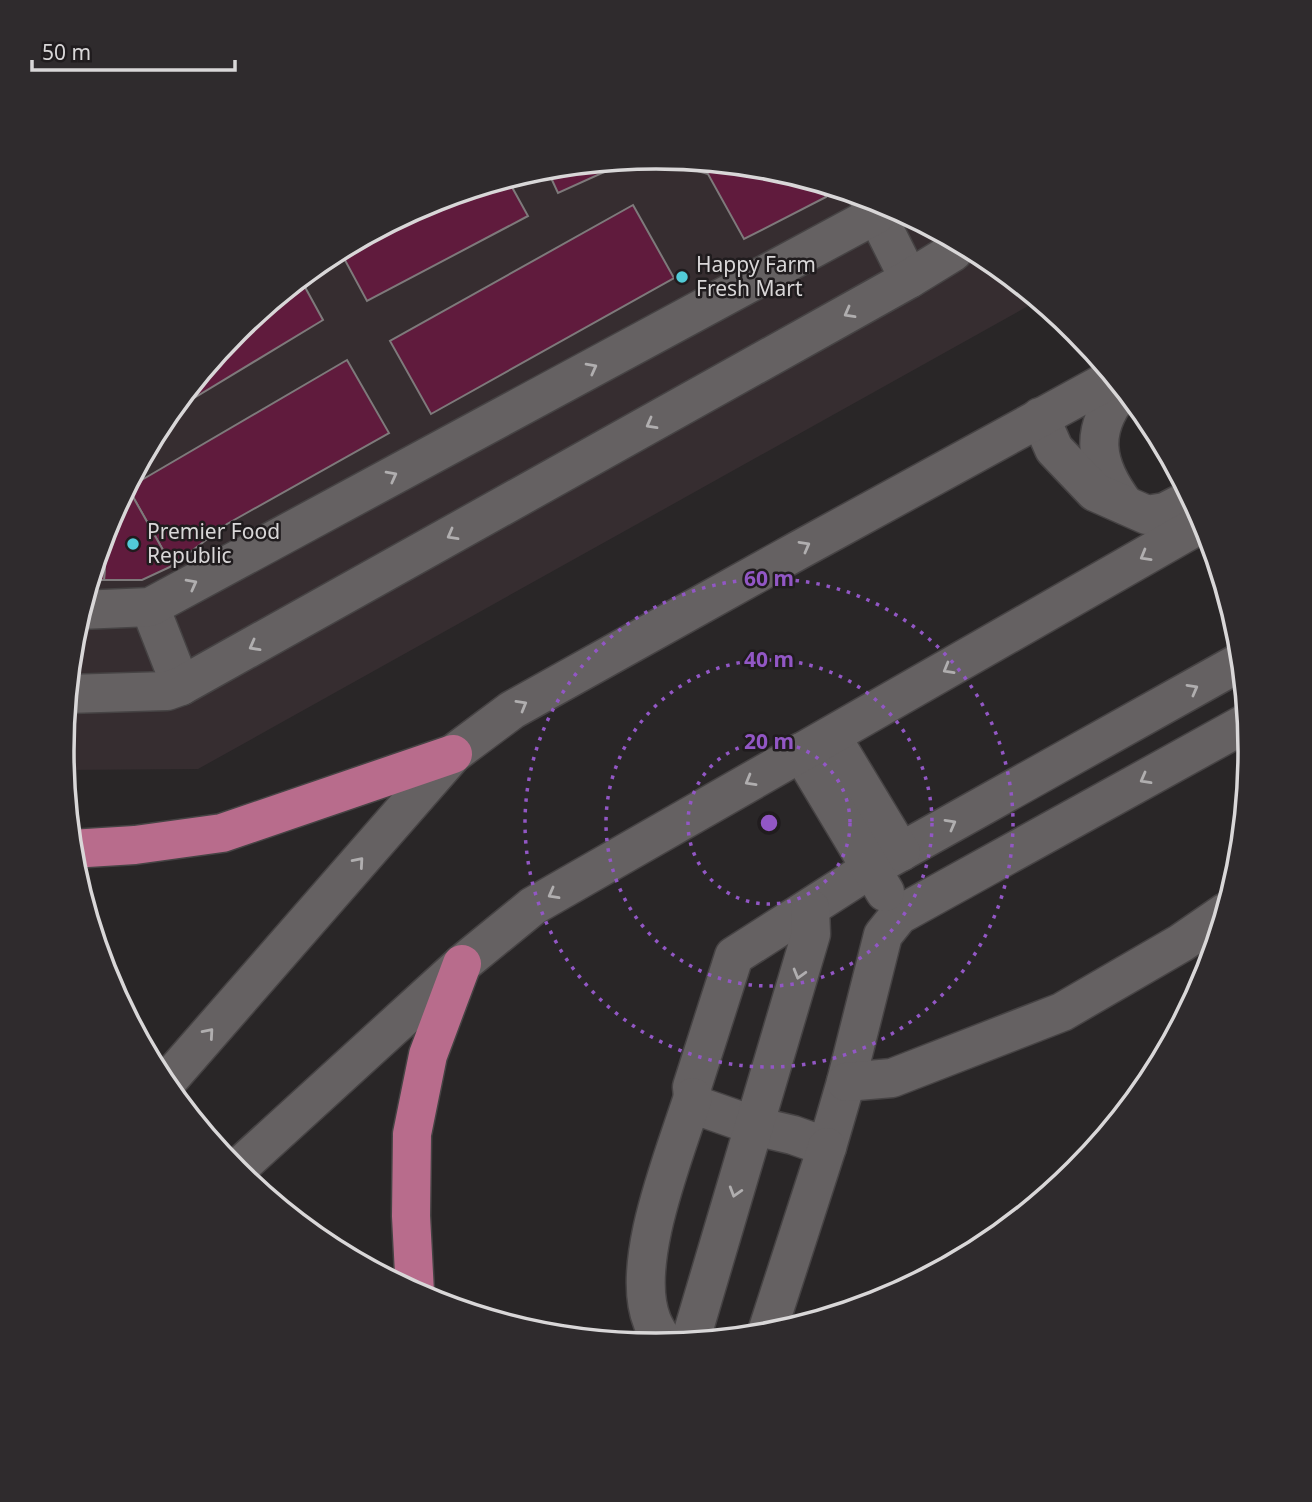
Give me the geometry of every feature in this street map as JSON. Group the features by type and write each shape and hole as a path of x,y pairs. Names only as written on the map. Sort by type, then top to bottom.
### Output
{"highway":[{"path":"82,848 135,845 222,833 453,754"},
{"path":"414,1280 411,1216 412,1134 428,1055 462,964"}],"street":[{"path":"91,610 150,607 866,208"},
{"path":"875,212 909,279"},
{"path":"77,694 167,691 181,686 909,279 953,251"},
{"path":"172,1075 453,754 512,710 1106,382"},
{"path":"1118,395 1101,423 1098,443 1102,470 1125,505"},
{"path":"1040,417 1054,449 1095,492 1147,515 1165,513 1183,503"},
{"path":"244,1163 462,964 533,906 1194,528"},
{"path":"150,607 181,686"},
{"path":"659,1334 651,1320 646,1268 649,1238 693,1097 692,1087 734,956 886,861 1233,667"},
{"path":"1157,709 1183,758"},
{"path":"770,1322 846,1082 883,935 899,915 1237,728"},
{"path":"816,744 886,861 899,915"},
{"path":"693,1332 811,934 810,908"},
{"path":"846,1082 892,1079 1062,1012 1196,952 1209,935"},
{"path":"693,1097 698,1105 755,1126 827,1147"}],"shaded area":[{"path":"618,170 732,173 807,188 879,213 914,229 980,267 1030,305 198,769 74,770 78,675 93,600 104,564 134,493 172,427 194,396 244,339 272,313 332,267 365,247 398,229 469,199 542,180"}],"building":[{"path":"694,170 770,180 807,188 824,193 826,197 744,239 708,174"},
{"path":"607,171 558,193 551,178"},
{"path":"512,187 528,216 367,301 345,259 433,213"},
{"path":"633,205 674,278 431,414 390,341"},
{"path":"305,286 323,320 191,400 244,339"},
{"path":"347,360 389,433 227,524 172,566 133,496 141,481"},
{"name":"Premier Food Republic","path":"133,496 172,566 142,580 104,580 105,561"},
{"path":"105,561 104,580 99,580"}],"place":[{"name":"Happy Farm Fresh Mart","path":"682,277"},
{"name":"Premier Food Republic","path":"133,544"}]}
